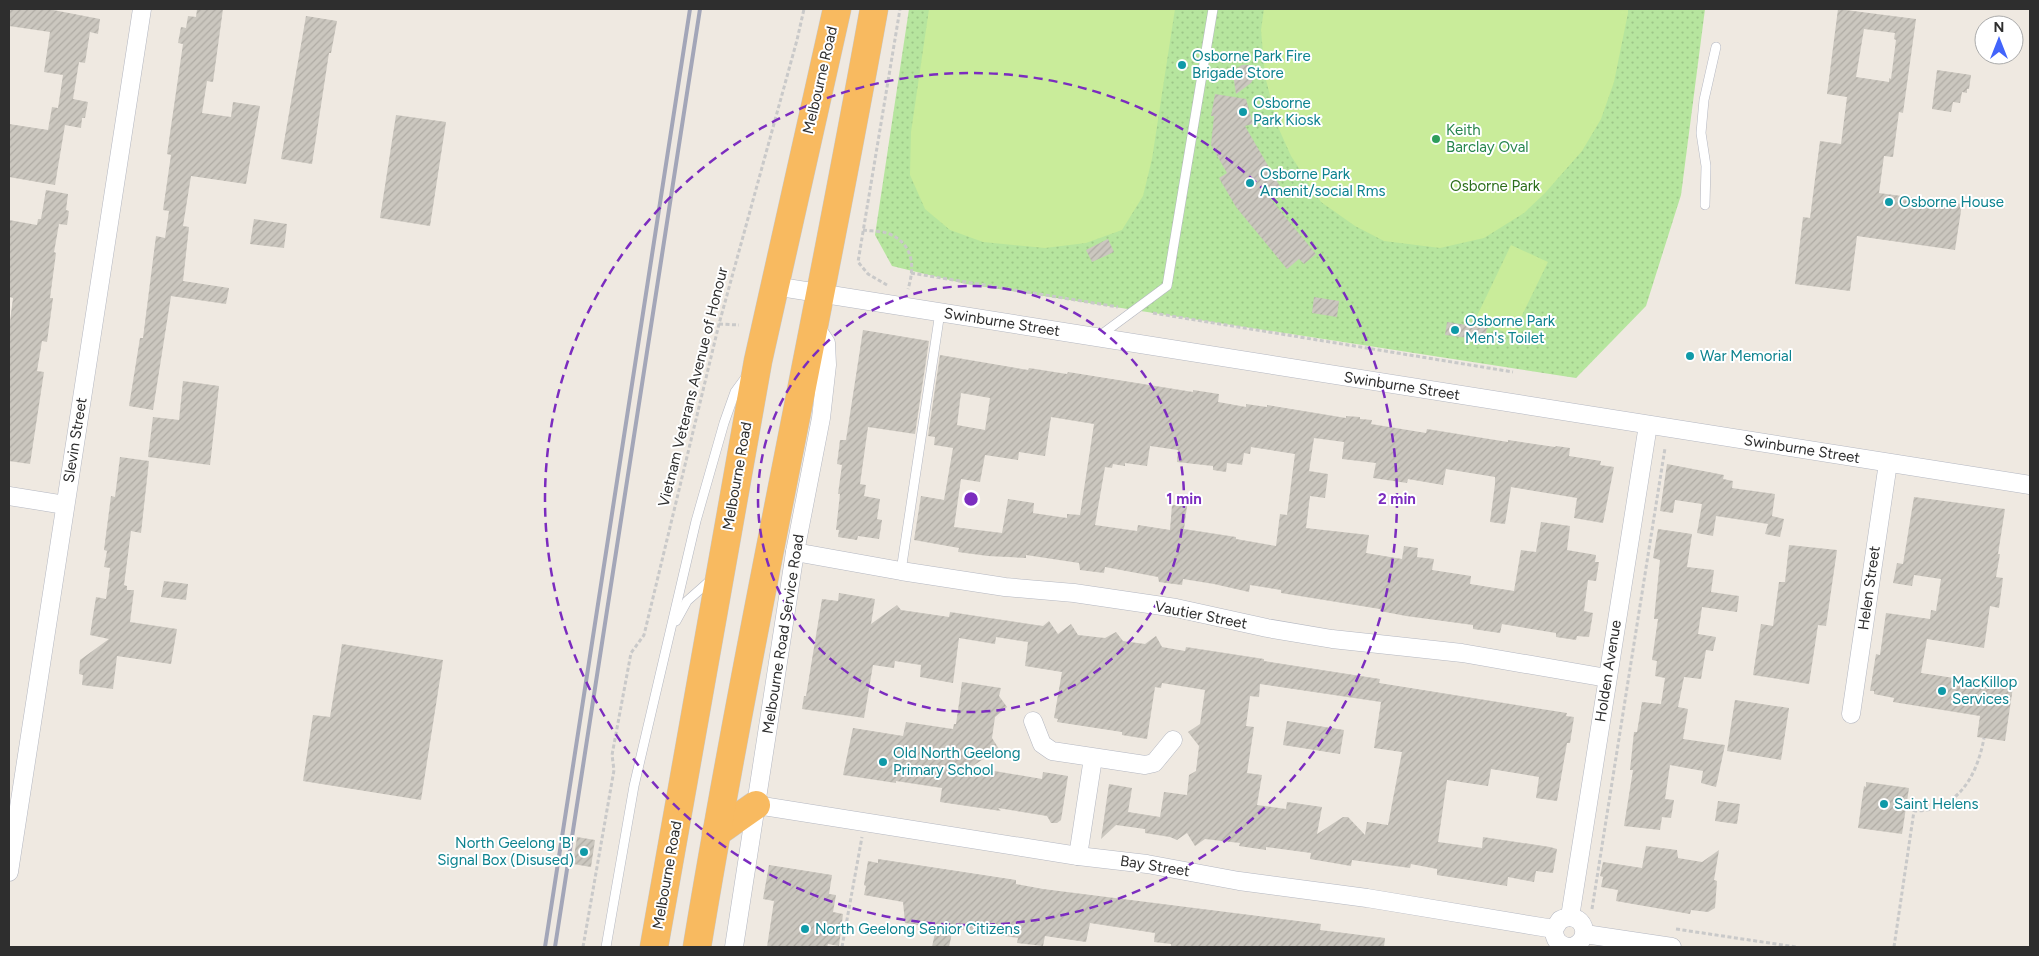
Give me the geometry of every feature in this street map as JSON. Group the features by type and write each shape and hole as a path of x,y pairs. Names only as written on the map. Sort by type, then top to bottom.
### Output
{"highway":[{"name":"Melbourne Road","path":"656,947 758,361 837,9"},
{"path":"697,947 724,786 821,294 874,9"},
{"path":"656,947 677,907 702,789 709,785 724,786"},
{"path":"716,833 756,805"},
{"path":"706,947 710,871"}],"street":[{"name":"Slevin Street","path":"9,872 64,505 142,9"},
{"name":"Swinburne Street","path":"774,286 2030,485"},
{"name":"Melbourne Road Service Road","path":"734,947 795,552 821,418 827,366 826,343 814,325"},
{"name":"Holden Avenue","path":"1570,917 1648,425"},
{"name":"Helen Street","path":"1851,714 1888,463"},
{"path":"9,496 64,505"},
{"name":"Vautier Street","path":"795,552 901,572 1004,587 1074,593 1176,608 1267,628 1367,644 1462,653 1607,678"},
{"path":"1033,721 1042,744 1052,751 1093,758 1145,765 1154,763 1173,740"},
{"path":"1078,856 1093,758"},
{"name":"Bay Street","path":"756,805 1078,856 1148,864 1239,881 1367,898 1554,928"},
{"path":"1570,917 1579,920 1584,928 1584,934 1580,943 1568,947 1556,940 1554,928 1560,920 1570,917"},
{"path":"1584,934 1672,947"}],"lane":[{"path":"1098,337 1167,286 1213,9"},
{"path":"1705,205 1706,166 1701,133 1704,100 1716,48"},
{"path":"901,572 940,312"},
{"path":"606,947 634,786 696,521 724,423 735,392 758,361"},
{"path":"670,637 680,612 687,601 720,573"}],"path":[{"name":"Vietnam Veterans Avenue of Honour","path":"583,947 614,770 612,755 631,653 644,635 719,324 804,9"},
{"path":"892,287 874,278 858,262 900,9"},
{"path":"863,230 887,233 901,241 909,250 912,263 909,290 900,288"},
{"path":"911,273 1513,372"},
{"path":"719,324 739,325"},
{"path":"1597,917 1592,908 1665,448"},
{"path":"1894,947 1914,812 1934,810 1943,806 1962,790 1980,760 1984,738"},
{"path":"842,947 865,823"},
{"path":"1676,929 1796,947"}],"green space":[{"name":"Osborne Park","path":"909,9 1705,9 1681,195 1646,306 1576,378 966,284 892,266 875,235"},
{"path":"929,9 1175,9 1152,159 1143,196 1122,230 1086,243 1045,248 983,242 950,230 925,209 910,175 911,132"},
{"name":"Keith Barclay Oval","path":"1264,9 1628,9 1628,13 1614,82 1601,119 1582,151 1545,193 1524,213 1484,238 1440,248 1384,241 1355,226 1321,202 1291,156 1278,127 1265,76 1261,30"},
{"path":"1511,245 1548,262 1512,336 1476,318"}],"building":[{"path":"9,9 48,9 100,19 98,34 90,32 85,63 79,62 73,99 88,102 85,118 82,118 81,128 65,125 55,185 9,177 9,124 48,130 52,107 58,108 63,75 44,72 50,32 9,26"},
{"path":"197,9 223,9 213,82 207,81 202,113 231,117 233,102 260,106 246,184 191,176 183,226 189,227 183,281 229,288 226,304 171,296 153,410 129,406 140,338 143,338 156,236 165,238 169,211 163,210 171,155 167,154 183,44 178,43 181,27 186,28 188,16 196,17"},
{"name":"Osborne House","path":"1838,9 1916,19 1903,113 1899,112 1893,157 1884,156 1879,193 1962,204 1955,250 1857,236 1850,291 1795,284 1803,217 1810,218 1820,141 1841,144 1847,97 1827,94","holes":["1864,29 1895,33 1894,39 1896,40 1889,82 1856,77"]},
{"path":"306,16 337,21 331,53 329,53 312,164 281,159"},
{"path":"1242,65 1250,65 1254,72 1254,78 1251,83 1236,94 1233,74"},
{"path":"1937,70 1971,75 1967,93 1962,92 1960,103 1953,102 1951,112 1932,109"},
{"name":"Osborne Park Amenit/social Rms","path":"1215,94 1246,99 1253,124 1245,126 1281,188 1268,196 1316,254 1304,264 1299,259 1287,269 1236,207 1219,178 1227,173 1211,145 1214,116 1211,116"},
{"path":"396,115 446,122 430,226 380,218"},
{"path":"46,190 68,194 66,210 69,211 67,225 59,224 54,252 56,253 50,298 53,298 47,342 42,341 37,371 44,372 30,464 9,461 9,330 13,298 9,297 9,220 37,225 38,219 41,219"},
{"path":"254,219 287,224 284,248 250,244"},
{"path":"1108,239 1114,252 1092,262 1086,250"},
{"path":"1314,297 1339,301 1337,317 1312,313"},
{"path":"1447,322 1487,328 1485,340 1445,335"},
{"path":"863,330 929,341 915,434 868,427 860,484 866,485 864,496 880,499 877,519 882,520 879,539 858,536 857,540 838,537 839,530 836,530 842,465 837,464 840,440 846,440"},
{"path":"940,355 1028,370 1029,368 1067,374 1068,372 1193,392 1193,390 1219,394 1218,402 1246,407 1246,404 1267,407 1267,405 1346,418 1346,416 1360,417 1360,419 1372,420 1371,424 1426,433 1427,429 1508,442 1508,440 1570,448 1569,456 1601,461 1600,465 1614,467 1603,523 1574,518 1577,498 1511,487 1505,524 1490,522 1495,477 1446,469 1443,485 1408,479 1407,483 1373,478 1376,463 1342,459 1344,442 1314,438 1309,471 1328,474 1325,498 1310,496 1306,528 1369,535 1366,553 1402,559 1404,546 1418,548 1417,557 1434,559 1432,570 1471,576 1470,584 1514,591 1521,550 1536,552 1541,522 1570,526 1567,550 1596,555 1595,562 1599,562 1596,581 1588,580 1584,611 1593,613 1589,637 1577,636 1576,640 1556,637 1556,633 1502,624 1500,633 1473,629 1473,625 1406,616 1380,611 1380,609 1281,593 1281,590 1250,585 1249,592 1183,579 1182,585 1159,582 1158,577 1105,567 1104,573 1080,570 1079,563 1026,555 1026,558 958,552 959,548 914,540 921,496 944,500 953,448 934,445 935,437 928,436","holes":["961,393 990,398 985,430 957,425","1051,417 1094,424 1080,515 1067,514 1067,518 1033,513 1034,503 1008,499 1002,533 954,527 961,479 980,482 985,455 1018,460 1019,452 1045,456","1150,446 1178,450 1177,462 1213,466 1213,470 1226,472 1227,463 1242,465 1244,453 1250,454 1251,447 1295,454 1287,515 1280,514 1276,546 1236,539 1236,537 1184,529 1187,506 1172,505 1170,530 1138,525 1137,531 1095,525 1105,467 1112,468 1113,464 1125,466 1125,463 1147,466"]},
{"path":"183,381 219,386 210,465 148,457 153,417 179,420"},
{"path":"120,457 149,461 141,533 131,531 124,585 127,586 127,590 134,590 130,622 177,629 171,664 117,656 113,689 82,685 83,675 79,674 80,660 109,639 90,635 96,597 106,599 110,568 104,567 107,551 104,550 111,496 115,497"},
{"path":"1667,464 1724,475 1723,479 1733,481 1732,488 1775,494 1772,516 1784,519 1780,537 1765,534 1768,524 1716,516 1713,536 1697,533 1702,504 1675,500 1673,513 1660,511"},
{"path":"1914,497 2005,509 1996,577 2003,578 1999,608 1990,606 1984,648 1927,639 1921,673 2013,687 2005,741 1977,737 1980,716 1893,702 1894,698 1874,694 1874,691 1870,691 1876,654 1880,655 1886,613 1930,619 1931,610 1936,611 1941,579 1914,575 1912,586 1893,583 1897,563 1903,564"},
{"path":"1658,529 1692,534 1687,567 1714,570 1711,592 1739,596 1737,612 1702,607 1698,634 1716,637 1713,651 1706,650 1701,679 1684,677 1678,707 1688,709 1683,739 1725,745 1716,787 1701,783 1703,771 1670,765 1665,799 1674,800 1671,818 1662,817 1660,830 1624,826 1633,770 1630,770 1634,732 1637,732 1642,702 1661,704 1665,678 1655,676 1657,661 1652,660 1658,619 1654,619 1660,560 1653,558"},
{"path":"1789,545 1837,550 1826,626 1818,625 1809,684 1753,675 1761,624 1773,626 1779,582 1785,582"},
{"path":"164,581 188,584 186,600 161,597"},
{"path":"839,593 875,599 871,624 897,605 901,610 949,617 950,612 1043,626 1049,621 1058,634 1071,624 1078,635 1105,638 1116,632 1123,641 1145,644 1156,636 1162,647 1185,651 1186,647 1264,659 1264,661 1380,679 1379,683 1567,713 1566,716 1574,717 1570,743 1567,743 1557,801 1536,798 1539,777 1491,769 1488,786 1447,780 1438,842 1482,848 1483,837 1550,847 1557,849 1553,873 1536,871 1534,882 1508,877 1507,886 1437,875 1437,869 1411,864 1410,868 1352,860 1351,866 1310,859 1311,853 1266,847 1266,850 1239,846 1240,843 1205,839 1195,846 1187,833 1177,840 1145,833 1145,829 1116,825 1101,839 1109,784 1132,788 1128,812 1160,817 1164,792 1187,795 1189,775 1196,771 1199,746 1188,732 1200,724 1205,690 1162,683 1161,688 1155,687 1147,739 1122,735 1122,732 1057,722 1058,719 1054,718 1062,672 1025,666 1028,642 996,637 995,644 959,638 953,683 920,677 921,665 895,661 894,668 873,665 864,718 802,709 804,696 806,696 822,599 838,601","holes":["1260,684 1381,702 1374,748 1402,752 1388,825 1367,822 1365,835 1348,817 1343,817 1317,834 1322,807 1287,802 1286,809 1257,805 1262,775 1247,773 1254,727 1246,726 1250,696 1259,697"]},
{"path":"342,644 443,660 421,800 303,781 313,715 330,717"},
{"path":"962,682 1001,688 999,696 1007,707 995,717 992,738 999,749 971,767 1042,779 1043,772 1068,776 1061,820 1057,823 1051,823 1047,816 998,808 1001,811 940,802 942,788 843,775 853,728 903,736 906,722 953,729 954,724 956,724"},
{"path":"1735,700 1789,708 1781,760 1727,751"},
{"path":"1287,721 1344,730 1340,754 1283,745"},
{"name":"Saint Helens","path":"1866,782 1909,788 1902,834 1858,828"},
{"path":"1718,801 1740,804 1737,824 1715,821"},
{"name":"North Geelong 'B' Signal Box (Disused)","path":"577,837 595,840 591,867 573,864"},
{"path":"1646,846 1677,850 1678,858 1702,862 1719,850 1714,880 1717,881 1715,908 1708,912 1691,910 1690,914 1616,901 1618,890 1601,887 1603,877 1600,876 1603,862 1642,868"},
{"path":"878,859 1016,880 1016,884 1043,889 1321,924 1320,930 1385,938 1384,947 1171,947 1171,944 1154,942 1155,933 1090,923 1086,942 1045,936 1043,946 1017,943 1018,938 953,928 949,947 932,947 936,928 905,923 903,902 864,895 868,861 878,863"},
{"path":"769,865 832,875 829,894 836,895 833,912 843,914 839,946 828,944 827,947 767,947 774,901 763,899"}],"railway":[{"path":"545,947 690,9"},
{"path":"555,947 700,9"}],"place":[{"name":"Osborne Park Fire Brigade Store","path":"1182,65"},
{"name":"Osborne Park Kiosk","path":"1243,112"},
{"name":"Keith Barclay Oval","path":"1436,139"},
{"name":"Osborne Park Amenit/social Rms","path":"1250,183"},
{"name":"Osborne House","path":"1889,202"},
{"name":"Osborne Park Men's Toilet","path":"1455,330"},
{"name":"War Memorial","path":"1690,356"},
{"name":"MacKillop Services","path":"1942,691"},
{"name":"Old North Geelong Primary School","path":"883,762"},
{"name":"Saint Helens","path":"1884,804"},
{"name":"North Geelong 'B' Signal Box (Disused)","path":"584,852"},
{"name":"North Geelong Senior Citizens","path":"805,929"}]}
